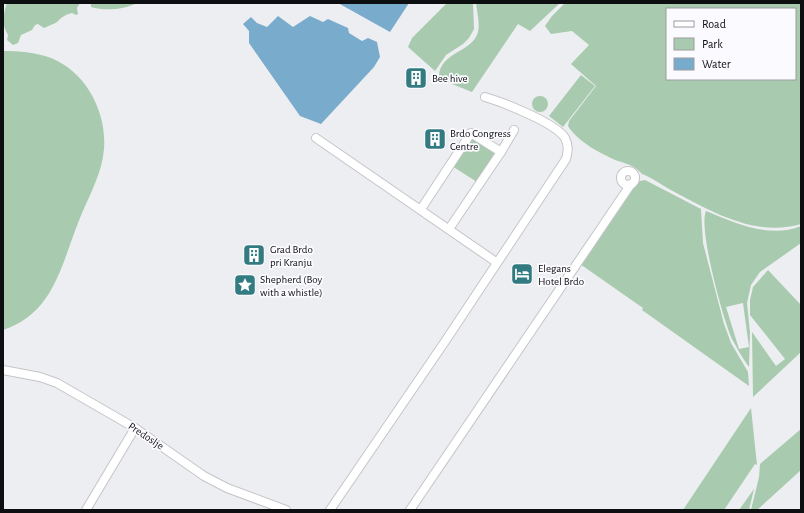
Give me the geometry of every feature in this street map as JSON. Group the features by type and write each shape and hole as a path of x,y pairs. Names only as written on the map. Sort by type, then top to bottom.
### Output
{"street":[{"path":"330,510 446,340 496,262 566,159 569,149 564,137 552,128 506,102 485,97"},
{"path":"449,229 501,152 514,130"},
{"path":"421,209 471,133 501,152"},
{"path":"316,138 496,262"},
{"path":"410,510 621,198 627,183"},
{"name":"Predoslje","path":"3,370 40,377 57,383 135,428 188,465 227,488 286,510"},
{"path":"86,510 135,428"}],"green space":[{"path":"7,3 80,3 77,8 78,14 76,15 72,13 62,17 56,23 44,28 38,24 35,25 32,30 21,35 18,43 13,45 7,40 8,35 4,23"},
{"path":"91,3 137,3 126,7 108,9 91,7"},
{"path":"447,3 473,3 474,29 469,38 463,44 446,55 435,71 408,47 412,38"},
{"path":"476,3 560,3 530,31 518,24 472,92 442,80 439,76 441,68 445,62 475,39 479,25"},
{"path":"565,3 801,3 801,224 783,227 766,227 749,225 732,220 669,189 642,174 637,169 604,155 584,142 572,132 568,126 569,121 596,86 571,64 589,45 572,31 551,34 545,26 552,16"},
{"path":"3,51 39,54 63,64 74,73 84,83 98,108 102,121 104,149 103,159 97,178 53,287 33,313 20,323 3,330"},
{"path":"581,75 595,86 563,127 549,116"},
{"path":"537,96 543,96 548,101 546,110 543,112 537,112 532,107 532,101"},
{"path":"472,138 495,154 477,182 452,166"},
{"path":"645,180 701,209 703,243 724,324 731,343 748,372 749,386 580,264 631,190 640,181"},
{"path":"706,211 753,228 765,230 789,230 801,226 801,243 760,272 751,285 747,303 750,333 749,367 732,339 723,313 708,254 704,221","holes":["743,303 749,347 739,349 726,307"]},
{"path":"768,270 801,305 801,352 753,397 752,332 776,366 785,359 750,315 750,300 753,287"},
{"path":"751,408 757,465 755,464 724,510 683,510"},
{"path":"801,429 801,470 757,510 751,510 759,477 760,464"},
{"path":"754,489 749,510 739,510"}],"water":[{"path":"338,3 409,3 390,32"},
{"path":"278,16 293,27 310,16 323,22 328,19 348,28 349,33 362,41 368,38 377,42 380,57 374,67 321,124 300,116 249,43 249,31 243,24 251,17 257,23 267,27"}],"place":[{"name":"Bee hive","path":"416,78"},
{"name":"Brdo Congress Centre","path":"435,139"},
{"name":"Grad Brdo pri Kranju","path":"254,255"},
{"name":"Elegans Hotel Brdo","path":"522,274"},
{"name":"Shepherd (Boy with a whistle)","path":"245,285"}]}
